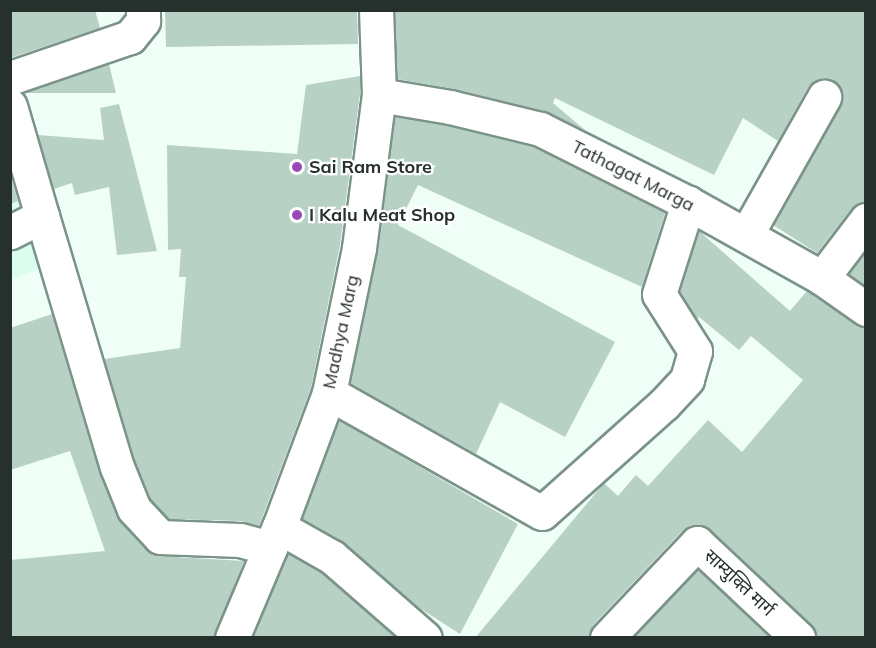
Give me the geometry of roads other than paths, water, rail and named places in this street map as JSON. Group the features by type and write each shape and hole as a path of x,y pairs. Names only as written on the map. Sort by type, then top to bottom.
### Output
{"street":[{"path":"10,78 130,37 143,21 143,10"},
{"name":"Madhya Marg","path":"232,638 274,538 329,393 359,248 379,95 376,10"},
{"name":"Tathagat Marga","path":"379,95 450,107 540,129 688,203 746,235 822,278 866,309"},
{"path":"746,235 824,97"},
{"path":"10,106 117,467 134,509 160,537 240,540 274,538 332,557 425,638"},
{"path":"329,393 542,513 664,404 687,379 695,351 659,294 688,203"},
{"path":"10,232 42,216"},
{"path":"822,278 866,220"},
{"name":"साम्युक्ति मार्ग","path":"607,638 697,543 798,638"}],"place":[{"name":"Sai Ram Store","path":"297,167"},
{"name":"I Kalu Meat Shop","path":"297,215"}]}
